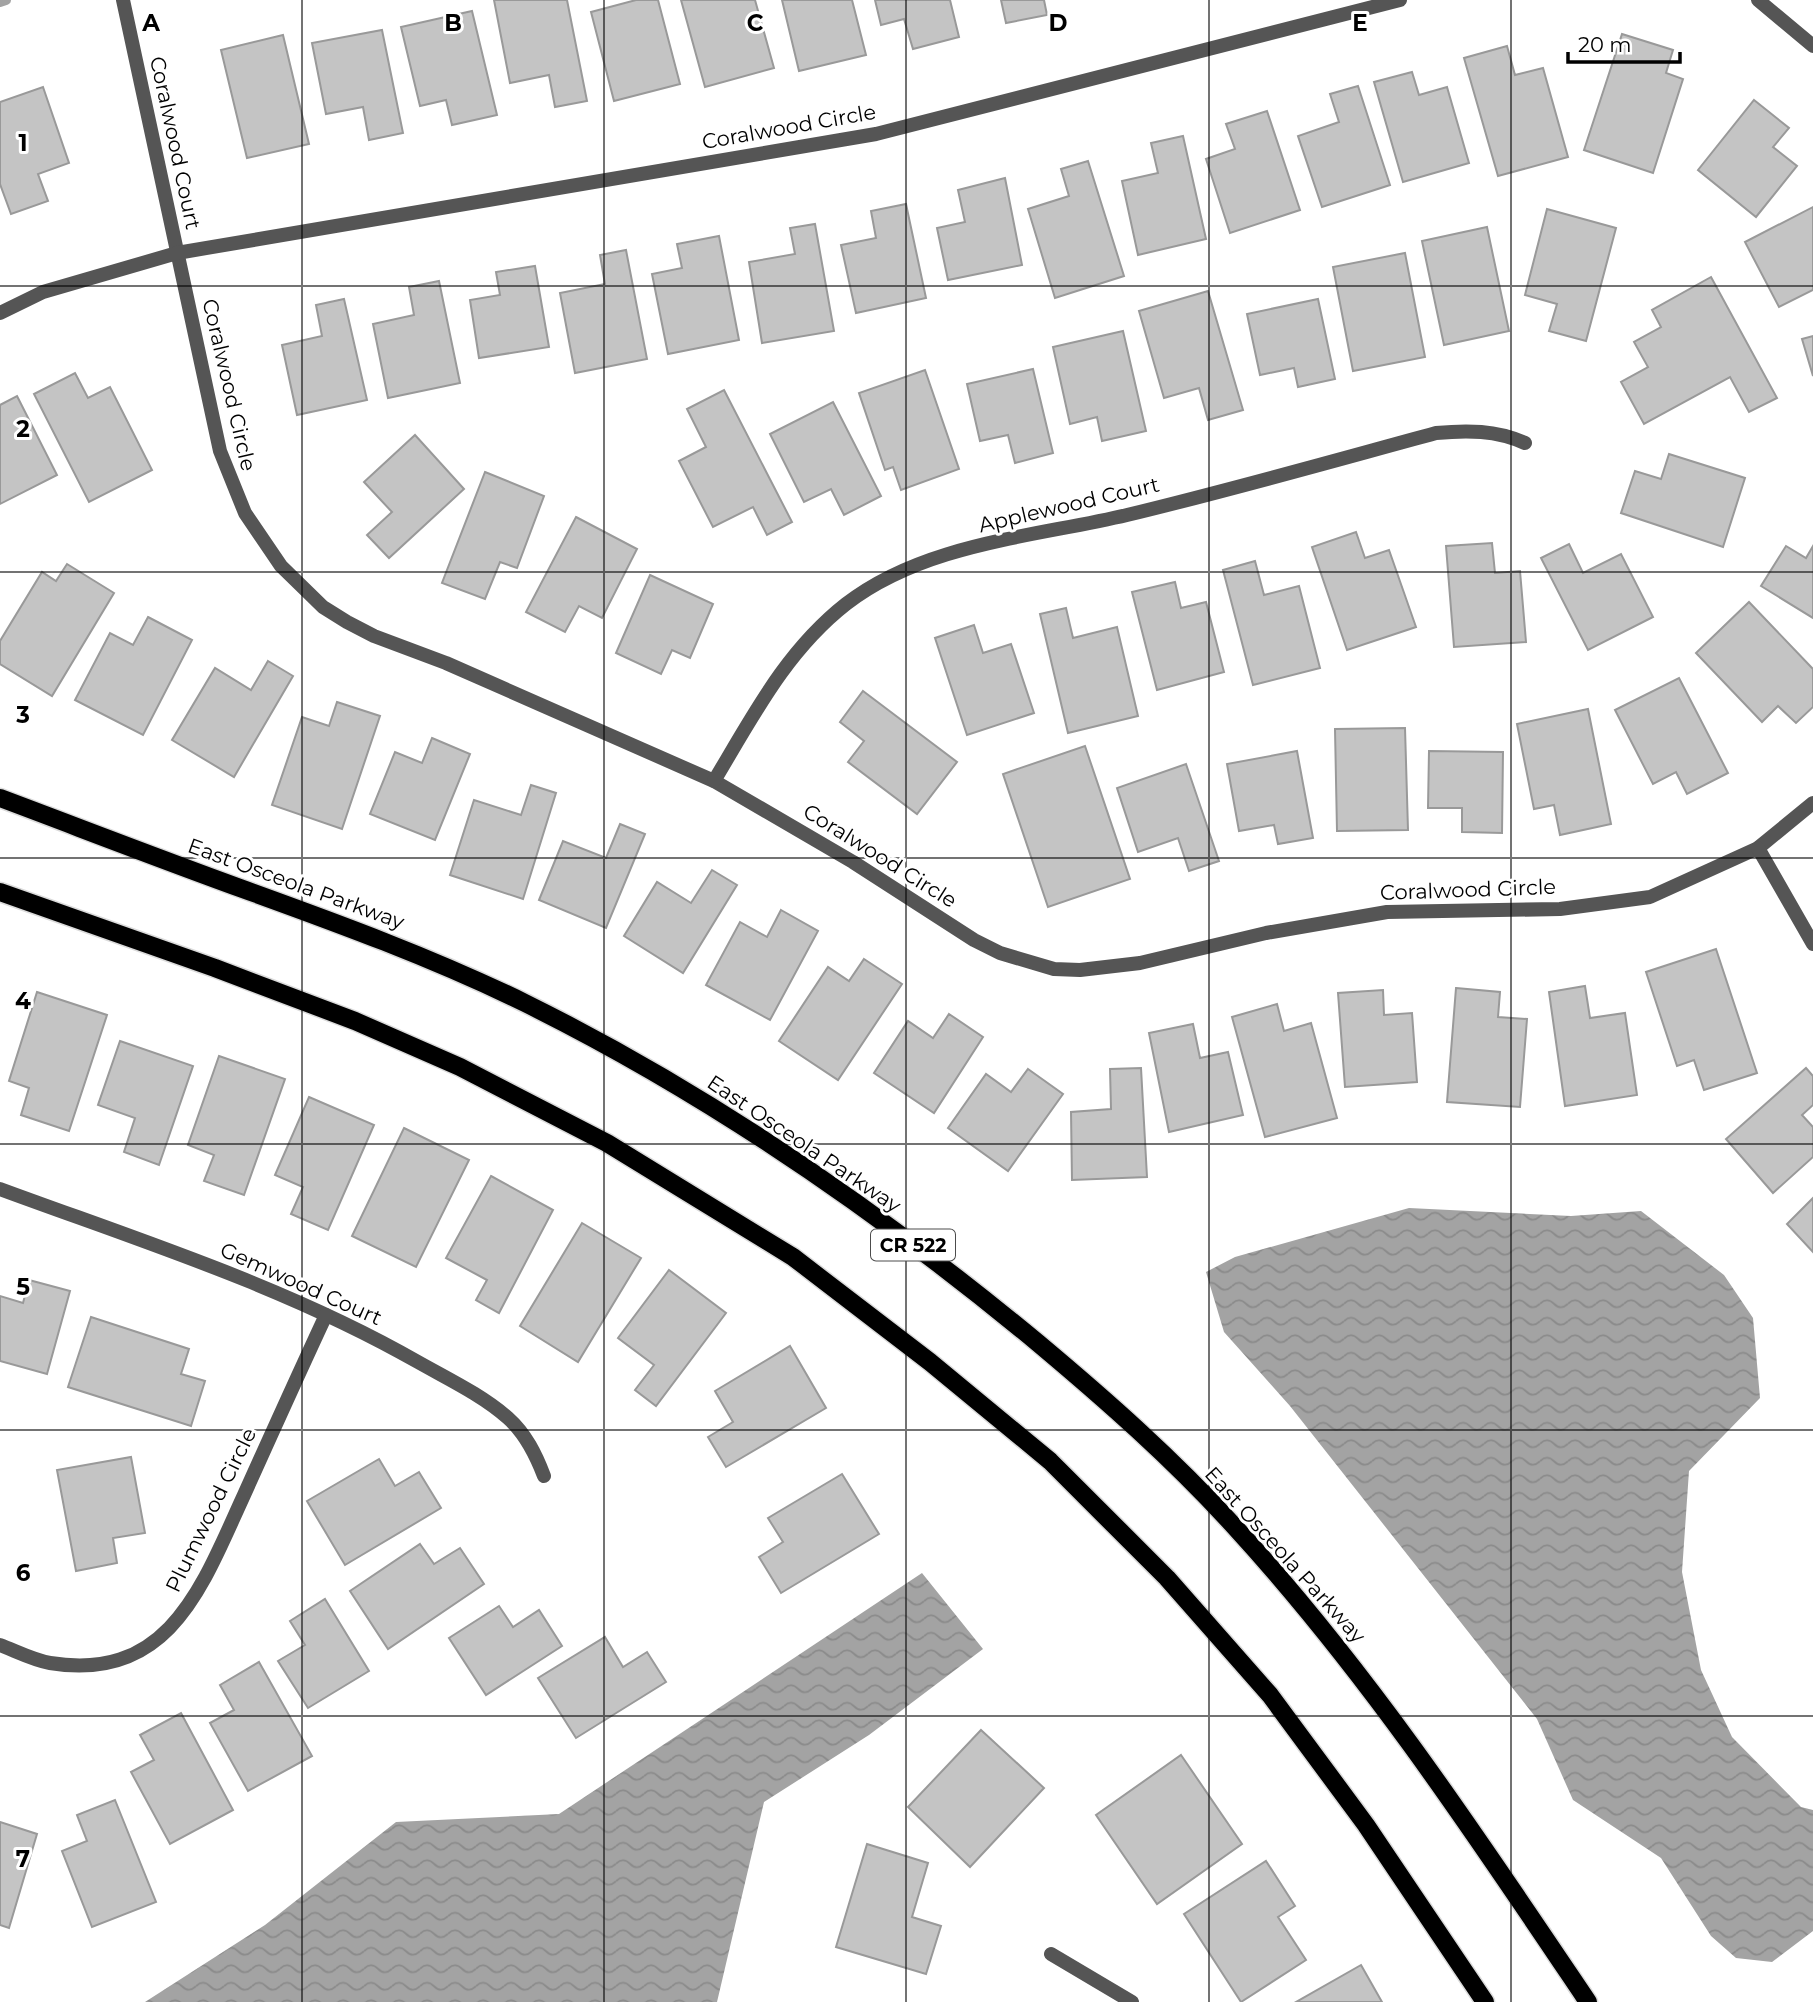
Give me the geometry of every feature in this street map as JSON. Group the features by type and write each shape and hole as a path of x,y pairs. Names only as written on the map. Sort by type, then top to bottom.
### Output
{"main road":[{"name":"East Osceola Parkway","path":"0,798 391,942 525,1003 664,1078 831,1185 969,1286 1109,1403 1240,1532 1344,1654 1446,1790 1588,2002"},
{"path":"0,892 253,982 355,1021 460,1067 607,1143 793,1257 930,1362 1050,1461 1167,1578 1270,1695 1366,1825 1485,2002"}],"street":[{"name":"Coralwood Court","path":"122,0 177,253"},
{"name":"Coralwood Circle","path":"0,313 43,292 177,253 876,134 1400,0"},
{"path":"1758,0 1813,46"},
{"name":"Coralwood Circle","path":"177,253 220,451 230,481 262,540 303,589 323,607 374,636 446,663 714,781 853,862 974,940 1026,962 1067,970 1140,963 1266,933 1387,912 1560,909 1650,897 1758,848 1813,803"},
{"name":"Applewood Court","path":"714,781 782,668 801,645 848,603 908,568 943,555 1128,515 1436,433 1483,432 1506,435 1525,443"},
{"path":"1758,848 1813,944"},
{"name":"Gemwood Court","path":"0,1189 227,1273 326,1315 393,1348 491,1405 525,1438 544,1476"},
{"name":"Plumwood Circle","path":"0,1645 47,1662 94,1664 119,1660 164,1637 202,1585 326,1315"},
{"path":"1051,1954 1132,2002"}],"water":[{"path":"1409,1208 1571,1216 1641,1211 1724,1275 1753,1318 1760,1398 1689,1471 1682,1572 1701,1670 1732,1737 1801,1807 1813,1810 1813,1931 1772,1962 1736,1958 1711,1936 1661,1858 1573,1800 1537,1719 1290,1406 1224,1332 1206,1272 1235,1257"},
{"path":"922,1573 983,1649 869,1735 764,1802 717,2002 145,2002 265,1925 396,1822 559,1814"}],"building":[{"path":"494,0 567,0 587,101 555,107 549,75 510,83"},
{"path":"636,0 658,0 680,84 614,101 591,12"},
{"path":"681,0 755,0 774,68 705,87"},
{"path":"782,0 852,0 866,55 799,71"},
{"path":"875,0 950,0 959,37 913,49 904,19 881,25"},
{"path":"1001,0 1044,0 1047,15 1006,23"},
{"path":"472,11 497,115 452,125 446,100 420,106 401,27"},
{"path":"382,30 403,133 369,140 363,107 326,114 312,43"},
{"path":"1622,34 1673,50 1666,73 1683,79 1653,173 1584,150"},
{"path":"283,35 309,144 247,158 221,50"},
{"path":"1507,46 1515,75 1543,68 1568,157 1498,176 1464,58"},
{"path":"1412,72 1419,95 1447,87 1469,163 1403,182 1374,82"},
{"path":"1358,86 1390,185 1322,207 1298,136 1339,122 1330,94"},
{"path":"43,87 69,163 38,174 48,201 11,214 0,184 0,102"},
{"path":"1754,100 1789,128 1773,147 1797,166 1756,217 1698,170"},
{"path":"1267,111 1300,210 1230,233 1206,159 1235,149 1226,124"},
{"path":"1183,136 1206,239 1138,255 1122,181 1158,173 1151,143"},
{"path":"1088,161 1124,276 1055,298 1028,209 1069,196 1061,169"},
{"path":"1005,178 1022,265 948,280 937,228 965,222 958,190"},
{"path":"906,204 926,298 856,313 841,245 876,238 871,211"},
{"path":"1813,207 1813,290 1779,307 1745,242"},
{"path":"1547,209 1616,228 1586,341 1549,331 1557,304 1525,295"},
{"path":"815,224 834,331 762,343 749,262 795,254 790,228"},
{"path":"1487,227 1509,331 1444,345 1422,241"},
{"path":"719,236 739,340 668,354 652,274 682,268 677,244"},
{"path":"626,250 647,359 575,373 560,293 605,284 600,255"},
{"path":"1405,253 1425,357 1353,371 1333,267"},
{"path":"535,266 549,347 479,358 470,300 500,295 496,272"},
{"path":"1711,277 1777,398 1749,412 1730,377 1644,424 1621,382 1648,367 1634,342 1661,327 1652,310"},
{"path":"439,281 460,383 388,398 373,324 414,315 409,287"},
{"path":"1208,291 1243,410 1208,420 1199,388 1164,398 1139,311"},
{"path":"344,299 367,400 297,415 282,345 322,336 316,305"},
{"path":"1318,299 1335,379 1298,387 1294,368 1260,375 1247,314"},
{"path":"1123,331 1146,431 1102,441 1097,417 1070,424 1053,347"},
{"path":"1813,336 1813,376 1802,339"},
{"path":"1033,369 1053,453 1015,463 1008,435 980,441 967,384"},
{"path":"925,370 959,469 901,490 893,467 885,470 859,393"},
{"path":"75,373 88,398 110,387 152,470 89,502 34,394"},
{"path":"724,390 792,522 767,535 753,507 713,527 679,461 706,447 687,409"},
{"path":"17,396 57,475 0,504 0,405"},
{"path":"833,402 881,496 844,515 831,489 804,502 770,434"},
{"path":"415,435 464,489 389,558 367,535 392,512 364,482"},
{"path":"1669,454 1745,478 1723,547 1621,513 1635,471 1661,479"},
{"path":"485,472 544,496 517,568 500,562 485,599 442,583"},
{"path":"576,517 637,549 602,618 579,606 565,632 526,612"},
{"path":"1356,532 1365,558 1389,550 1416,627 1347,650 1312,547"},
{"path":"1492,543 1495,573 1520,571 1526,642 1454,647 1446,546"},
{"path":"1569,544 1583,573 1621,554 1653,617 1588,650 1541,558"},
{"path":"1786,546 1806,558 1813,546 1813,618 1761,586"},
{"path":"1255,561 1264,595 1299,586 1320,668 1253,685 1223,570"},
{"path":"67,564 114,593 52,696 0,664 0,641 42,572 56,581"},
{"path":"650,575 713,604 690,658 672,650 661,674 616,653"},
{"path":"1175,582 1181,608 1206,602 1224,672 1157,690 1132,592"},
{"path":"1749,602 1813,669 1813,707 1796,723 1778,706 1762,722 1696,653"},
{"path":"1066,608 1073,638 1117,627 1138,716 1068,733 1040,614"},
{"path":"148,617 192,640 143,735 75,700 110,633 133,645"},
{"path":"974,625 983,653 1011,644 1034,713 967,735 935,638"},
{"path":"268,661 293,676 234,777 172,740 215,668 251,690"},
{"path":"1679,678 1728,773 1687,794 1676,772 1653,784 1615,710"},
{"path":"863,691 957,762 917,814 848,762 864,741 840,722"},
{"path":"337,702 380,716 342,829 272,805 302,717 329,726"},
{"path":"1588,709 1611,824 1560,835 1554,805 1534,809 1517,724"},
{"path":"1405,728 1408,830 1337,831 1335,729"},
{"path":"432,738 470,754 435,840 370,814 395,752 422,763"},
{"path":"1085,746 1130,879 1048,907 1003,774"},
{"path":"1297,751 1313,838 1278,844 1274,825 1239,831 1227,764"},
{"path":"1429,751 1503,752 1502,833 1462,832 1462,808 1428,808"},
{"path":"1186,764 1219,861 1189,871 1178,838 1138,852 1117,788"},
{"path":"531,785 556,793 523,899 450,875 474,800 521,815"},
{"path":"620,824 645,834 606,928 539,900 563,841 606,858"},
{"path":"712,870 737,885 683,973 624,936 657,882 691,903"},
{"path":"781,910 818,931 770,1020 706,985 740,922 767,937"},
{"path":"1716,949 1757,1073 1704,1090 1694,1060 1677,1066 1646,972"},
{"path":"864,959 902,984 838,1080 779,1041 828,967 849,981"},
{"path":"1585,986 1590,1018 1625,1013 1637,1095 1565,1106 1549,992"},
{"path":"1456,988 1500,992 1498,1017 1527,1019 1520,1107 1447,1102"},
{"path":"1383,990 1384,1015 1412,1013 1417,1082 1345,1087 1338,993"},
{"path":"37,992 107,1015 69,1131 21,1115 29,1088 9,1081"},
{"path":"1277,1004 1284,1031 1311,1023 1337,1118 1265,1137 1232,1017"},
{"path":"949,1014 983,1037 934,1113 874,1073 908,1021 933,1038"},
{"path":"1193,1024 1200,1058 1228,1052 1243,1115 1169,1132 1149,1033"},
{"path":"120,1041 193,1066 159,1165 124,1152 135,1118 98,1105"},
{"path":"219,1056 285,1079 244,1195 204,1181 214,1155 188,1145"},
{"path":"1141,1068 1147,1177 1072,1180 1071,1112 1111,1109 1110,1069"},
{"path":"1806,1068 1813,1076 1813,1105 1802,1115 1813,1127 1813,1157 1773,1193 1726,1139"},
{"path":"1028,1069 1063,1094 1008,1171 948,1128 986,1074 1011,1092"},
{"path":"309,1097 374,1125 328,1230 291,1214 303,1187 275,1175"},
{"path":"404,1128 469,1160 416,1267 352,1236"},
{"path":"491,1176 553,1210 499,1313 476,1300 487,1280 446,1258"},
{"path":"1813,1198 1813,1252 1787,1224"},
{"path":"582,1223 641,1258 578,1362 520,1326"},
{"path":"669,1270 726,1313 656,1406 635,1390 654,1365 618,1338"},
{"path":"29,1280 70,1291 47,1374 0,1361 0,1296 23,1303"},
{"path":"91,1317 189,1349 181,1374 205,1381 191,1426 68,1387"},
{"path":"790,1346 826,1408 726,1467 708,1437 733,1422 715,1391"},
{"path":"131,1457 145,1533 113,1538 117,1563 76,1571 57,1470"},
{"path":"379,1459 395,1486 419,1472 441,1508 345,1565 307,1501"},
{"path":"842,1474 879,1534 781,1593 759,1557 783,1542 768,1518"},
{"path":"420,1544 434,1564 460,1548 484,1584 388,1649 350,1591"},
{"path":"325,1599 369,1671 308,1708 278,1661 305,1645 290,1621"},
{"path":"499,1606 513,1627 539,1610 562,1646 486,1695 449,1638"},
{"path":"605,1637 623,1667 647,1652 666,1682 576,1738 538,1678"},
{"path":"259,1662 312,1756 248,1791 210,1723 234,1710 220,1685"},
{"path":"181,1713 233,1810 170,1844 131,1772 154,1760 140,1735"},
{"path":"981,1730 1044,1788 970,1867 908,1807"},
{"path":"1181,1755 1242,1844 1157,1904 1096,1815"},
{"path":"115,1800 156,1902 92,1927 62,1851 87,1841 77,1815"},
{"path":"0,1822 37,1834 9,1928 0,1925"},
{"path":"867,1844 928,1863 912,1917 941,1926 926,1974 836,1947"},
{"path":"1266,1861 1295,1906 1278,1917 1306,1960 1241,2002 1184,1914"},
{"path":"1361,1965 1382,2002 1296,2002"}],"waterway":[{"path":"0,2 6,0"}]}
